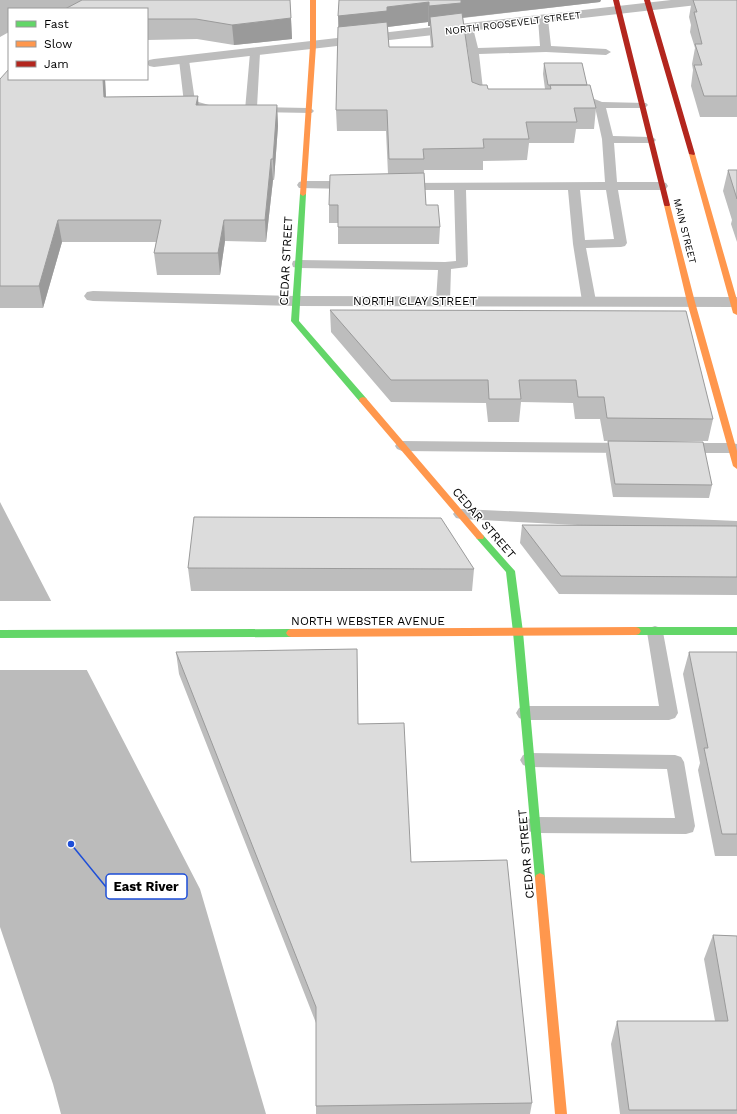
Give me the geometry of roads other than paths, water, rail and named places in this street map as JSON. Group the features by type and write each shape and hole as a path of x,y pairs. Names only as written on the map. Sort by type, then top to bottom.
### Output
{"main road":[{"name":"CEDAR STREET","path":"313,0 313,46 295,301 295,321 510,571 518,632 561,1114"},
{"path":"648,4 736,306"},
{"name":"MAIN STREET","path":"617,5 691,302 737,466"},
{"name":"NORTH WEBSTER AVENUE","path":"0,634 737,631"}],"street":[{"name":"NORTH ROOSEVELT STREET","path":"154,63 543,19 617,5 706,0"},
{"name":"NORTH CLAY STREET","path":"93,296 295,301 691,302 736,306"}],"lane":[{"path":"543,19 546,49"},
{"path":"468,28 480,100 494,100"},
{"path":"473,51 546,49 606,52"},
{"path":"251,110 255,52"},
{"path":"184,60 190,103 219,110"},
{"path":"562,101 592,101 600,105 642,105"},
{"path":"578,244 621,243 611,186 608,140 600,105"},
{"path":"238,110 308,111"},
{"path":"608,140 650,140"},
{"path":"303,185 366,185"},
{"path":"389,186 662,186"},
{"path":"298,264 445,266 462,264 460,186"},
{"path":"574,186 578,244 589,302"},
{"path":"443,301 445,266"},
{"path":"402,446 642,448"},
{"path":"666,448 732,448"},
{"path":"461,514 737,527"},
{"path":"525,713 669,713 655,632"},
{"path":"529,760 675,762 686,826 535,826"}],"place":[{"name":"East River","path":"71,844"}]}
